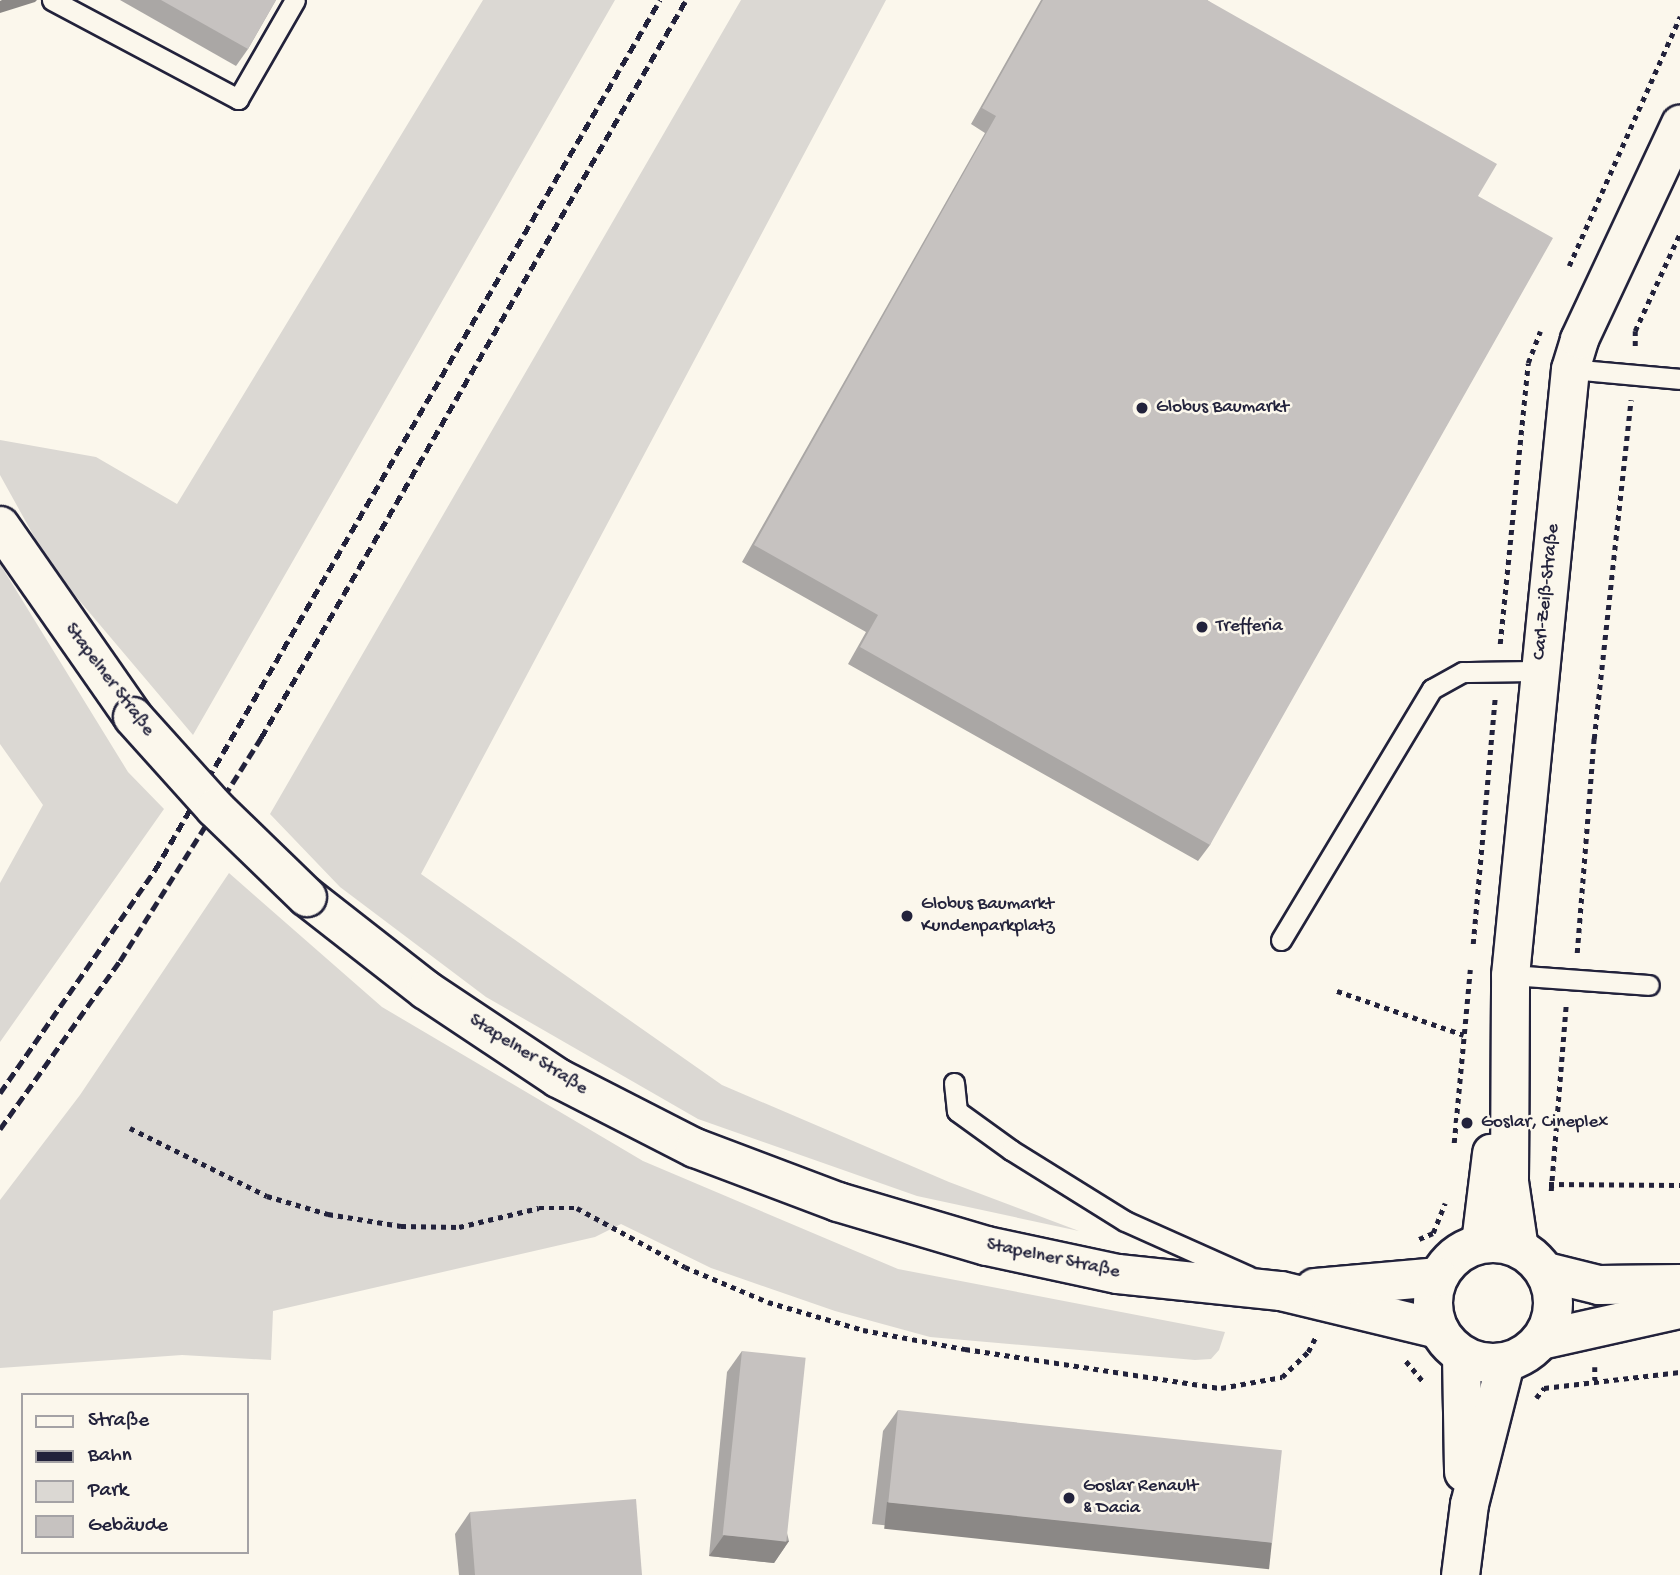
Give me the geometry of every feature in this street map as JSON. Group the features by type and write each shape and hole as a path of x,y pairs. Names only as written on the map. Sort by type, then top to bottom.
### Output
{"street":[{"name":"Carl-Zeiß-Straße","path":"1533,1260 1509,1181 1512,1132 1507,1083 1510,975 1570,369 1579,339 1670,171 1680,124"},
{"name":"Stapelner Straße","path":"0,526 133,717 215,808 307,897 426,990 558,1078 695,1148 838,1202 987,1246 1118,1274 1281,1291 1438,1277"},
{"name":"Carl-Zeiß-Straße","path":"1480,1243 1492,1136 1507,1083"},
{"path":"1469,1504 1462,1466 1450,1341 1433,1312 1438,1277 1463,1250 1480,1243 1599,1285 1680,1284"},
{"path":"1533,1260 1554,1307 1541,1340"},
{"name":"Stapelner Straße","path":"1281,1291 1318,1326 1450,1341 1490,1364 1505,1363"},
{"path":"1460,1575 1469,1504 1505,1363 1519,1358 1541,1340 1680,1309"}],"lane":[{"path":"52,0 238,99 295,0"},
{"path":"1570,369 1680,379"},
{"path":"1281,940 1432,689 1463,672 1539,671"},
{"path":"1510,975 1649,985"},
{"path":"954,1083 957,1111 1011,1150 1125,1221 1281,1291"}],"path":[{"path":"1550,1202 1569,979 1577,964 1594,739 1634,375 1635,331 1680,233"},
{"path":"1337,991 1464,1035"},
{"path":"130,1128 267,1196 328,1214 401,1226 459,1227 539,1208 577,1208 685,1267 768,1302 863,1330 965,1349 1221,1388 1282,1377 1308,1352 1318,1326"},
{"path":"1509,1181 1680,1185"},
{"path":"1595,1327 1595,1380"},
{"path":"1402,1356 1430,1389"},
{"path":"1528,1407 1544,1388 1680,1372"}],"green space":[{"path":"483,0 615,0 193,735 51,567 0,475 0,440 96,457 177,504"},
{"path":"741,0 886,0 421,874 722,1085 949,1182 1079,1231 917,1196 698,1119 486,997 340,887 270,814"},
{"path":"0,564 128,772 164,809 0,1042 0,883 43,805 0,744"},
{"path":"229,873 382,1007 643,1161 898,1269 1225,1332 1219,1350 1211,1359 1195,1360 930,1337 835,1311 711,1268 621,1224 595,1237 273,1311 271,1360 182,1355 0,1368 0,1200 80,1095"}],"building":[{"path":"161,0 276,0 248,49"},
{"name":"Globus Baumarkt","path":"1043,0 1207,0 1497,164 1478,196 1553,238 1210,845 860,647 878,615 754,545 996,116 982,108"},
{"path":"742,1351 806,1358 786,1542 723,1535"},
{"name":"Goslar Renault & Dacia","path":"898,1410 1282,1450 1272,1543 888,1502"},
{"path":"636,1499 642,1575 475,1575 470,1512"}],"railway":[{"path":"0,1093 155,870 660,0"},
{"path":"0,1129 120,961 261,738 686,0"}],"place":[{"name":"Globus Baumarkt","path":"1142,408"},
{"name":"Trefferia","path":"1202,627"},
{"name":"Globus Baumarkt Kundenparkplatz","path":"907,916"},
{"name":"Goslar, Cineplex","path":"1467,1123"},
{"name":"Goslar Renault & Dacia","path":"1069,1498"}]}
